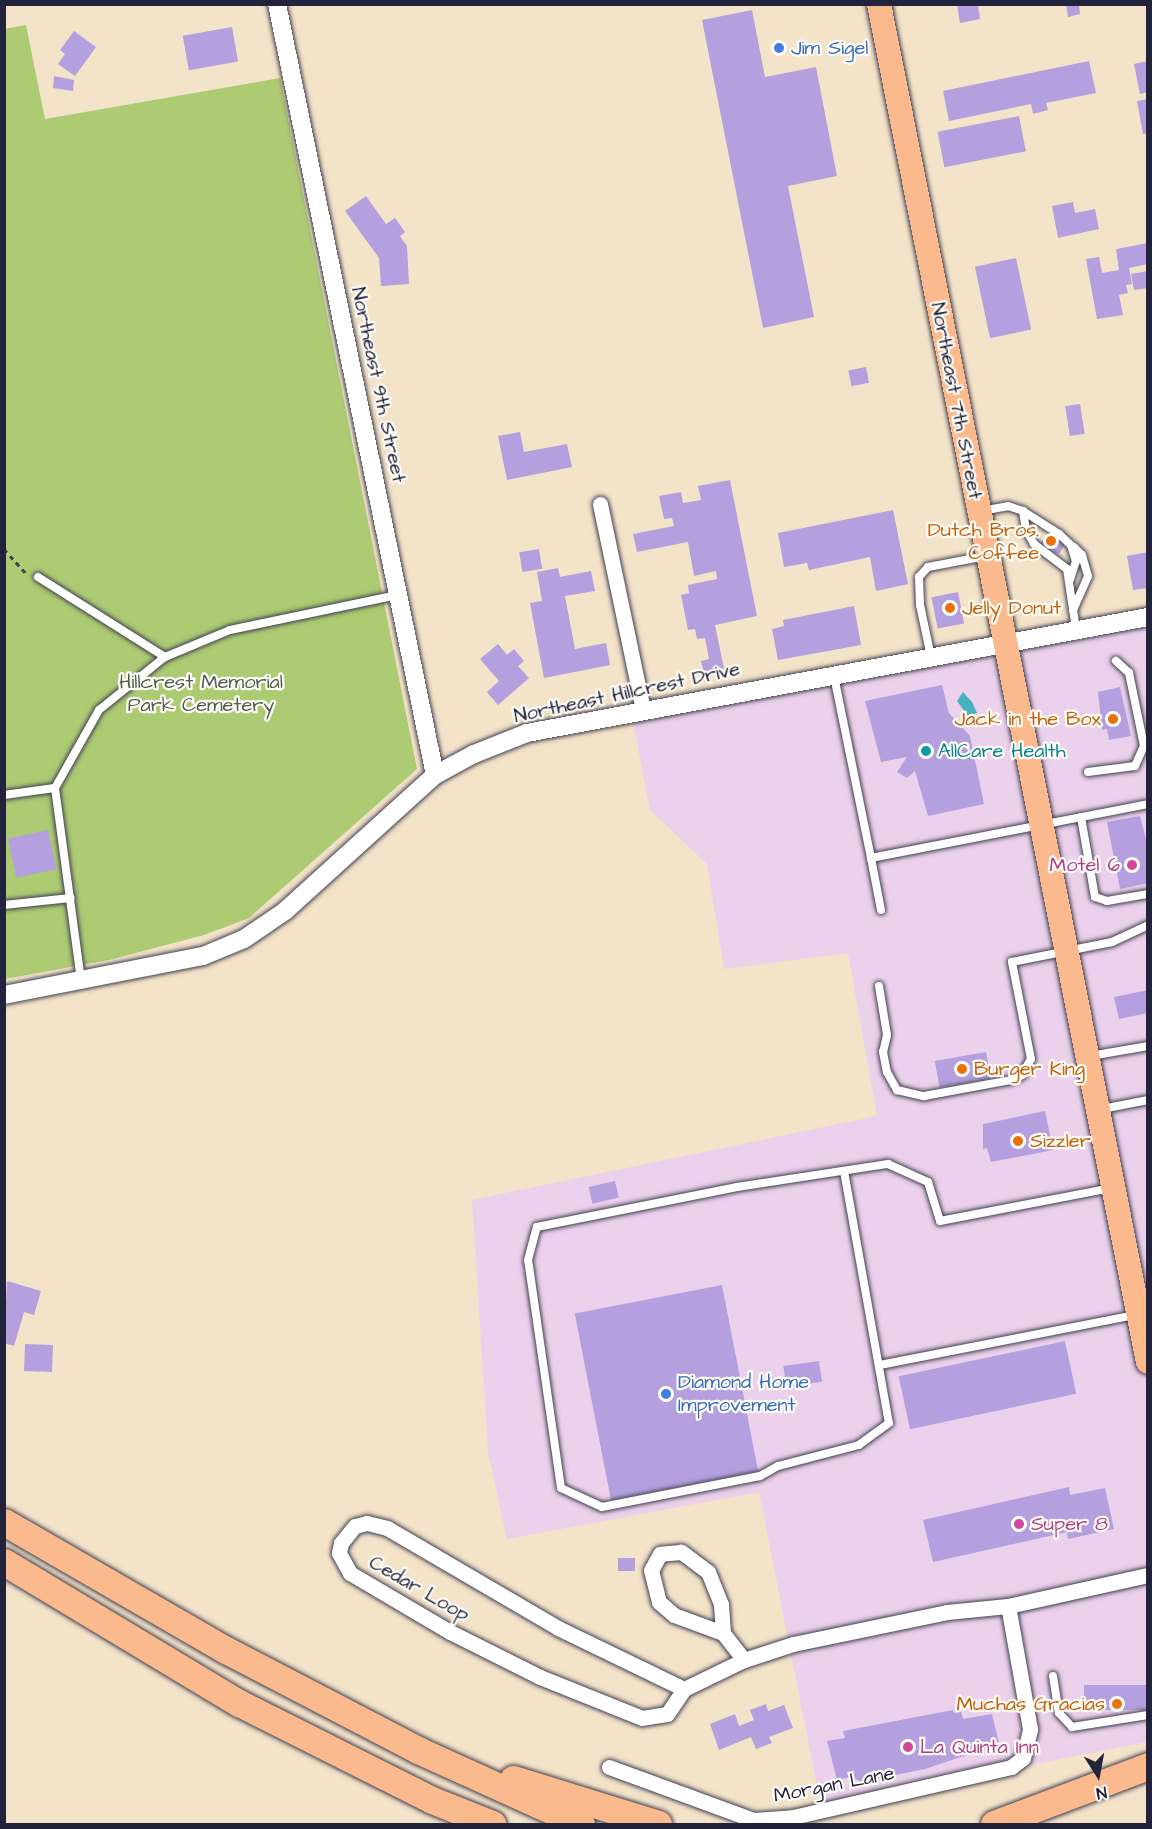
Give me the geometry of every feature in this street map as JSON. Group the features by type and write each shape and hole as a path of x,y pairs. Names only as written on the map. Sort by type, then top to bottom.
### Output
{"highway":[{"name":"Northeast 7th Street","path":"879,4 1148,1362"},
{"path":"4,1522 226,1650 418,1750 581,1824"},
{"path":"4,1562 239,1703 432,1800 492,1824"},
{"path":"418,1750 658,1824"},
{"path":"994,1824 1148,1766"}],"street":[{"name":"Northeast 9th Street","path":"277,4 435,775"},
{"path":"600,504 643,710"},
{"name":"Northeast Hillcrest Drive","path":"4,995 203,956 244,939 285,911 435,775 474,754 527,733 1148,617"},
{"name":"Cedar Loop","path":"367,1523 387,1528 558,1628 684,1689 667,1714 642,1718 540,1677 358,1580 343,1562 341,1543 355,1526 367,1523"},
{"path":"723,1633 674,1615 659,1602 651,1570 660,1554 681,1551 702,1565 718,1596 723,1633 744,1660"},
{"path":"684,1689 744,1660 793,1644 947,1612 1008,1606 1148,1575"},
{"name":"Morgan Lane","path":"609,1767 754,1820 793,1817 1011,1767 1023,1758 1030,1729 1008,1606"}],"lane":[{"path":"978,512 1008,506 1023,511 1071,545 1088,568 1083,593 1073,610"},
{"path":"1023,511 1026,530 1034,544 1059,560 1070,580 1076,631"},
{"path":"1070,580 1076,561 1071,545"},
{"path":"931,657 920,605 919,578 928,567 987,556"},
{"path":"38,577 165,657"},
{"path":"81,980 55,788 99,710 165,657 230,630 398,595"},
{"path":"1088,772 1135,766 1144,746 1130,673 1116,661"},
{"path":"834,675 881,910"},
{"path":"4,795 55,788"},
{"path":"871,858 1148,804"},
{"path":"1081,817 1095,897 1107,901 1148,894"},
{"path":"4,905 71,898"},
{"path":"879,986 887,1035 883,1052 887,1072 897,1090 905,1094 924,1096 1011,1080 1022,1075 1031,1059 1012,962 1112,942 1148,925"},
{"path":"1087,1057 1148,1046"},
{"path":"1097,1110 1148,1100"},
{"path":"844,1171 889,1423 859,1445 778,1466 760,1476 602,1507 561,1488 528,1260 537,1227 737,1187 888,1164 928,1182 940,1221 1113,1188"},
{"path":"880,1365 1138,1314"},
{"path":"1053,1676 1059,1713 1071,1727 1148,1715"}],"path":[{"path":"4,549 25,576 38,577"}],"shaded area":[{"path":"1147,619 1147,1742 821,1806 759,1492 507,1539 488,1452 472,1200 877,1116 848,953 724,969 707,864 650,810 633,722"}],"green space":[{"name":"Hillcrest Memorial Park Cemetery","path":"26,25 45,119 280,78 417,769 249,918 204,935 109,960 5,979 4,29"}],"water":[{"path":"963,692 972,702 977,713 968,716 957,701"}],"building":[{"path":"957,4 978,4 980,19 960,23"},
{"path":"1066,4 1079,4 1080,14 1068,17"},
{"path":"752,10 765,77 816,67 837,176 788,186 814,317 763,328 702,20"},
{"path":"232,27 238,61 189,70 183,36"},
{"path":"74,31 96,47 75,76 58,64 65,54 60,50"},
{"path":"1089,61 1096,93 1046,103 1048,110 1033,114 1031,104 949,121 943,91"},
{"path":"1148,61 1148,92 1140,94 1134,64"},
{"path":"54,76 74,80 73,91 53,88"},
{"path":"1148,99 1148,133 1143,134 1137,101"},
{"path":"1019,116 1026,151 944,167 938,132"},
{"path":"366,196 386,224 395,218 405,232 400,236 407,246 409,284 381,286 379,258 345,211"},
{"path":"1073,202 1075,213 1095,209 1099,229 1058,238 1052,206"},
{"path":"1148,243 1148,264 1129,268 1132,284 1126,285 1128,293 1119,295 1123,315 1097,319 1086,259 1099,257 1102,273 1119,270 1116,249"},
{"path":"1016,258 1031,329 990,338 975,267"},
{"path":"1148,271 1148,288 1134,290 1131,274"},
{"path":"866,367 869,383 851,386 848,370"},
{"path":"1080,404 1085,434 1070,436 1065,406"},
{"path":"520,432 524,452 567,444 572,467 507,480 498,436"},
{"path":"730,480 757,616 715,625 724,669 704,673 701,661 709,659 705,638 697,639 695,629 688,630 681,595 689,593 688,585 717,579 716,571 694,576 688,542 637,552 633,534 674,526 672,518 664,519 659,496 681,492 683,503 701,500 698,486"},
{"path":"893,510 908,584 876,591 870,557 809,570 807,563 784,567 778,533"},
{"name":"Dutch Bros. Coffee","path":"1050,530 1065,544 1059,554 1039,546"},
{"path":"539,549 542,569 522,572 519,552"},
{"path":"1148,552 1148,588 1133,590 1127,556"},
{"path":"558,568 560,577 591,571 595,591 565,596 575,649 606,643 610,665 544,678 530,603 542,601 537,572"},
{"path":"958,592 964,623 938,629 931,597"},
{"path":"854,606 861,645 778,660 772,629 784,626 783,620"},
{"path":"498,644 507,655 514,649 524,661 518,666 529,678 498,705 487,692 499,681 480,659"},
{"name":"AllCare Health","path":"942,685 949,713 970,736 984,804 928,816 915,771 907,778 897,772 907,757 881,762 865,701"},
{"name":"Jack in the Box","path":"1120,687 1131,736 1109,740 1107,729 1102,730 1098,692"},
{"name":"Motel 6","path":"1140,816 1148,847 1148,883 1120,889 1107,822"},
{"path":"48,830 56,869 16,878 8,839"},
{"path":"1148,990 1148,1013 1119,1019 1114,997"},
{"name":"Burger King","path":"986,1052 991,1079 939,1088 935,1061"},
{"name":"Sizzler","path":"1045,1111 1053,1150 991,1162 987,1148 983,1149 983,1124"},
{"path":"615,1181 619,1198 593,1204 589,1187"},
{"path":"7,1281 41,1291 34,1315 24,1312 14,1346 4,1343"},
{"name":"Diamond Home Improvement","path":"722,1285 758,1472 611,1500 575,1314"},
{"path":"1065,1341 1076,1394 910,1429 899,1376"},
{"path":"25,1344 53,1345 52,1372 24,1371"},
{"path":"819,1361 822,1382 786,1387 783,1366"},
{"name":"Super 8","path":"1069,1487 1070,1495 1105,1488 1114,1529 1068,1539 1067,1532 933,1562 923,1520"},
{"path":"618,1558 635,1558 635,1571 618,1571"},
{"name":"Muchas Gracias","path":"1084,1685 1148,1685 1148,1710 1084,1710"},
{"path":"766,1704 768,1711 784,1705 793,1728 769,1737 772,1743 756,1749 751,1737 719,1750 710,1724 735,1714 739,1726 754,1720 750,1710"},
{"name":"La Quinta Inn","path":"953,1710 954,1713 961,1712 963,1719 992,1714 999,1744 925,1769 861,1782 852,1777 837,1780 827,1741 845,1738 843,1731"}],"place":[{"name":"Jim Sigel","path":"779,48"},
{"name":"Dutch Bros. Coffee","path":"1051,541"},
{"name":"Jelly Donut","path":"950,608"},
{"name":"Jack in the Box","path":"1113,719"},
{"name":"AllCare Health","path":"926,751"},
{"name":"Motel 6","path":"1132,865"},
{"name":"Burger King","path":"962,1069"},
{"name":"Sizzler","path":"1018,1141"},
{"name":"Diamond Home Improvement","path":"666,1394"},
{"name":"Super 8","path":"1019,1524"},
{"name":"Muchas Gracias","path":"1117,1704"},
{"name":"La Quinta Inn","path":"908,1747"}]}
